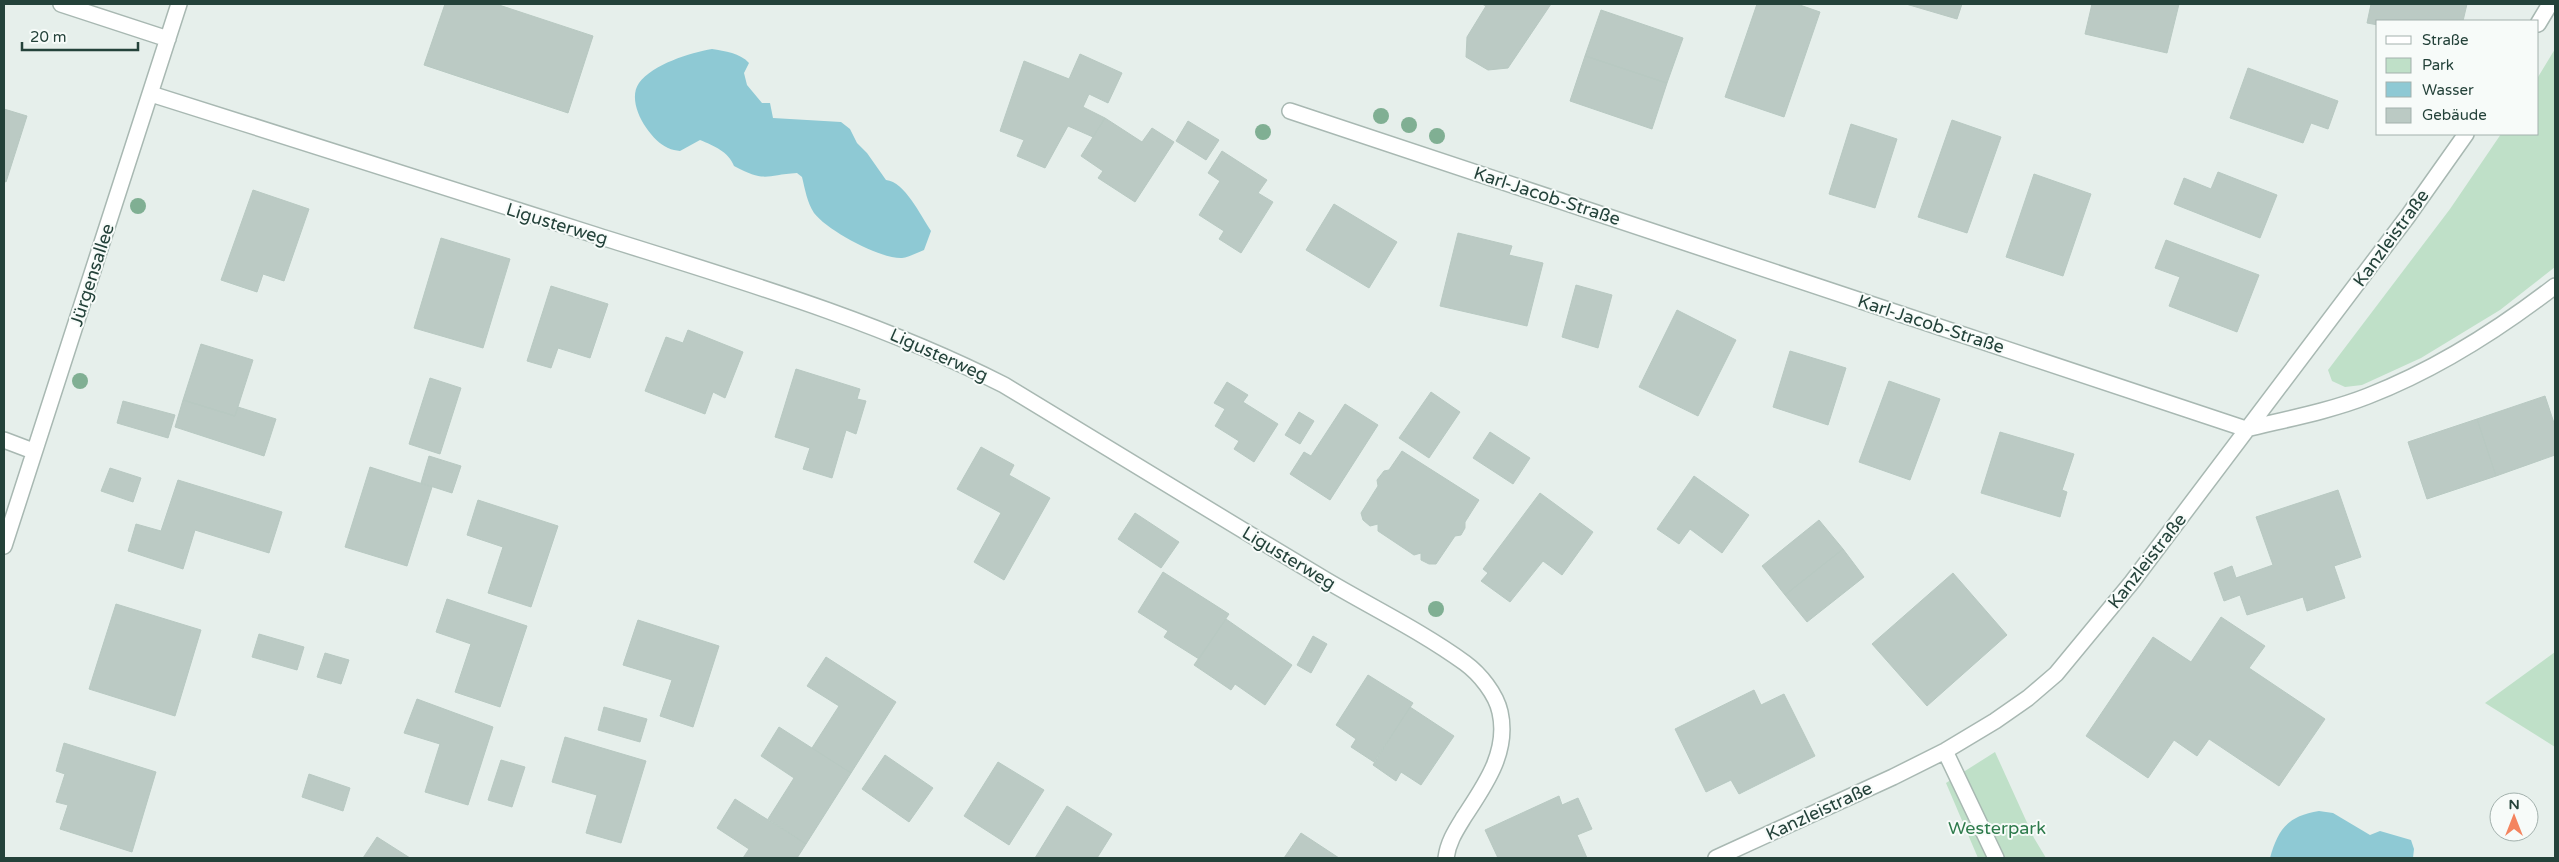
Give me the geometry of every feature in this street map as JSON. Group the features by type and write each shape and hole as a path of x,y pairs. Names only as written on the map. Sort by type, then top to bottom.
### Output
{"street":[{"path":"61,4 168,39"},
{"name":"Jürgensallee","path":"4,546 33,450 179,4"},
{"path":"2539,22 2550,4"},
{"name":"Ligusterweg","path":"151,94 660,256 883,330 953,359 1004,385 1346,593 1426,638 1466,664 1480,678 1500,710 1502,725 1501,747 1495,766 1452,836 1446,858"},
{"name":"Karl-Jacob-Straße","path":"1290,111 2246,428"},
{"name":"Kanzleistraße","path":"1716,858 1893,777 1945,750 2001,717 2028,698 2056,674 2132,582 2246,428 2408,216 2465,135"},
{"path":"2246,428 2367,397 2420,374 2486,336 2555,286"},
{"path":"4,440 33,450"},
{"path":"1945,750 1996,858"}],"green space":[{"path":"2555,49 2555,267 2500,310 2421,358 2362,385 2345,387 2332,381 2328,370 2450,209 2500,135 2539,135 2539,75"},
{"path":"2555,652 2555,747 2485,703"},
{"name":"Westerpark","path":"1995,752 2034,838 2046,858 1978,858 1946,783"}],"water":[{"path":"712,49 737,55 749,63 744,73 747,85 762,103 770,103 773,118 841,122 850,129 857,143 867,153 886,180 900,187 917,208 931,231 924,250 902,258 892,257 855,243 831,228 814,213 808,200 802,177 797,173 766,177 753,175 734,166 728,156 700,140 680,151 672,150 661,144 647,129 637,110 635,91 639,83 653,70 672,60"},
{"path":"2319,811 2333,813 2370,835 2380,831 2411,840 2414,849 2413,858 2270,858 2281,832 2292,820 2308,813"}],"building":[{"path":"445,4 496,4 593,36 568,113 424,65"},
{"path":"1482,4 1551,4 1508,68 1488,70 1466,57 1467,37 1486,6"},
{"path":"1757,4 1797,4 1820,12 1784,117 1725,97"},
{"path":"1906,4 1962,4 1957,19"},
{"path":"2092,4 2179,4 2167,53 2085,34"},
{"path":"2371,4 2467,4 2463,20 2376,20 2376,25 2367,23"},
{"path":"1601,10 1683,38 1667,83 1585,56"},
{"path":"1080,54 1122,73 1108,103 1089,94 1083,107 1105,118 1093,137 1068,126 1045,168 1017,156 1024,140 1000,131 1024,61 1069,79"},
{"path":"1585,56 1667,83 1652,129 1570,101"},
{"path":"2248,68 2338,101 2328,129 2311,123 2303,143 2230,118"},
{"path":"4,109 27,116 6,182 4,181"},
{"path":"1105,118 1142,142 1152,128 1174,142 1135,202 1098,178 1103,171 1081,156"},
{"path":"1952,120 2001,137 1967,233 1918,217"},
{"path":"1188,121 1219,140 1206,160 1176,141"},
{"path":"1851,124 1897,139 1875,208 1829,194"},
{"path":"1222,151 1267,180 1258,193 1273,202 1241,253 1219,239 1224,231 1199,215 1220,181 1208,173"},
{"path":"2218,172 2277,195 2260,238 2174,204 2184,178 2211,189"},
{"path":"2034,174 2091,194 2063,276 2006,257"},
{"path":"253,190 309,209 284,281 263,274 257,292 221,280"},
{"path":"1334,204 1397,242 1369,288 1306,250"},
{"path":"1458,233 1512,246 1509,255 1543,263 1527,326 1440,306"},
{"path":"441,238 510,259 483,348 414,328"},
{"path":"2166,240 2259,275 2237,332 2169,306 2180,277 2155,268"},
{"path":"1576,285 1612,295 1598,348 1562,337"},
{"path":"551,286 608,304 590,358 558,348 551,368 527,361"},
{"path":"1677,310 1736,340 1698,416 1639,387"},
{"path":"688,330 743,352 725,398 713,392 705,414 645,391 666,337 683,343"},
{"path":"201,344 253,360 235,416 183,400"},
{"path":"1790,351 1846,368 1828,425 1773,407"},
{"path":"796,369 860,389 857,399 866,401 856,434 846,430 832,478 803,469 810,448 775,437"},
{"path":"430,378 461,388 440,454 409,444"},
{"path":"1889,381 1940,399 1910,480 1859,462"},
{"path":"1227,382 1248,395 1243,402 1278,424 1254,462 1234,449 1239,441 1215,426 1225,409 1214,403"},
{"path":"1431,392 1460,412 1429,458 1399,438"},
{"path":"2545,396 2555,426 2555,455 2496,476 2477,419"},
{"path":"183,400 235,416 238,407 276,419 264,456 175,427"},
{"path":"123,401 175,415 168,438 117,423"},
{"path":"1345,404 1378,425 1330,500 1290,474 1304,452 1311,456"},
{"path":"1299,412 1314,421 1300,444 1285,435"},
{"path":"2477,419 2496,476 2427,499 2408,442"},
{"path":"1490,432 1530,458 1513,484 1473,458"},
{"path":"2000,432 2074,454 2062,490 2067,492 2060,517 1981,493"},
{"path":"981,447 1014,465 1009,475 1050,498 1004,580 974,562 1001,513 957,489"},
{"path":"1402,451 1479,500 1465,522 1465,528 1461,535 1455,536 1436,564 1429,564 1421,560 1421,553 1414,555 1378,531 1378,524 1370,526 1363,520 1361,513 1378,486 1377,480 1384,471 1389,470"},
{"path":"429,456 461,466 452,493 421,483"},
{"path":"370,467 432,487 407,566 345,547"},
{"path":"110,468 141,478 133,502 101,491"},
{"path":"1694,476 1749,515 1722,553 1690,529 1679,544 1657,529"},
{"path":"178,480 282,512 269,553 195,530 183,569 128,551 136,524 161,531"},
{"path":"2338,490 2361,557 2334,566 2345,598 2307,611 2303,597 2247,615 2240,595 2224,601 2214,573 2232,566 2236,578 2273,565 2256,517"},
{"path":"1540,493 1593,532 1562,575 1543,561 1510,602 1481,581 1488,573 1483,569"},
{"path":"478,500 558,526 531,607 488,593 503,547 467,535"},
{"path":"1135,513 1179,542 1161,568 1118,539"},
{"path":"1819,520 1843,549 1785,595 1762,566"},
{"path":"1843,549 1864,577 1807,622 1785,595"},
{"path":"1163,572 1229,614 1199,659 1164,637 1168,631 1138,612"},
{"path":"1953,573 2007,635 1927,706 1872,644"},
{"path":"447,599 527,626 500,707 455,692 471,644 436,632"},
{"path":"116,604 201,630 175,716 89,689"},
{"path":"2221,617 2265,646 2249,668 2325,719 2279,786 2209,739 2197,756 2174,740 2148,778 2086,736 2153,637 2191,662"},
{"path":"1226,619 1292,665 1265,705 1235,684 1231,690 1194,665"},
{"path":"638,620 719,646 693,727 660,716 672,680 623,665"},
{"path":"259,634 304,647 297,670 252,657"},
{"path":"1313,636 1327,644 1311,673 1297,665"},
{"path":"325,653 349,660 341,684 317,677"},
{"path":"826,657 896,702 851,773 812,748 839,706 807,686"},
{"path":"1368,675 1413,703 1374,762 1351,747 1356,739 1336,725"},
{"path":"1754,690 1761,705 1784,694 1815,756 1739,794 1731,780 1706,792 1675,729"},
{"path":"417,699 493,727 468,805 425,792 440,744 404,733"},
{"path":"604,707 647,719 640,742 598,730"},
{"path":"1410,707 1454,736 1421,785 1401,772 1396,781 1373,765"},
{"path":"779,727 851,773 806,844 768,819 794,778 761,756"},
{"path":"565,737 646,761 621,843 586,833 597,795 552,782"},
{"path":"64,743 156,772 132,852 60,829 68,805 56,802 65,774 56,771"},
{"path":"885,755 933,788 909,822 862,789"},
{"path":"501,760 525,767 512,807 488,800"},
{"path":"998,762 1044,790 1009,845 964,816"},
{"path":"309,774 350,788 343,811 302,797"},
{"path":"1559,796 1562,805 1578,798 1592,829 1577,835 1587,858 1498,858 1485,830"},
{"path":"735,799 806,844 797,858 743,858 749,849 717,828"},
{"path":"1067,806 1112,834 1097,858 1035,858"},
{"path":"1301,833 1339,858 1284,858"},
{"path":"377,837 410,858 363,858"}]}
